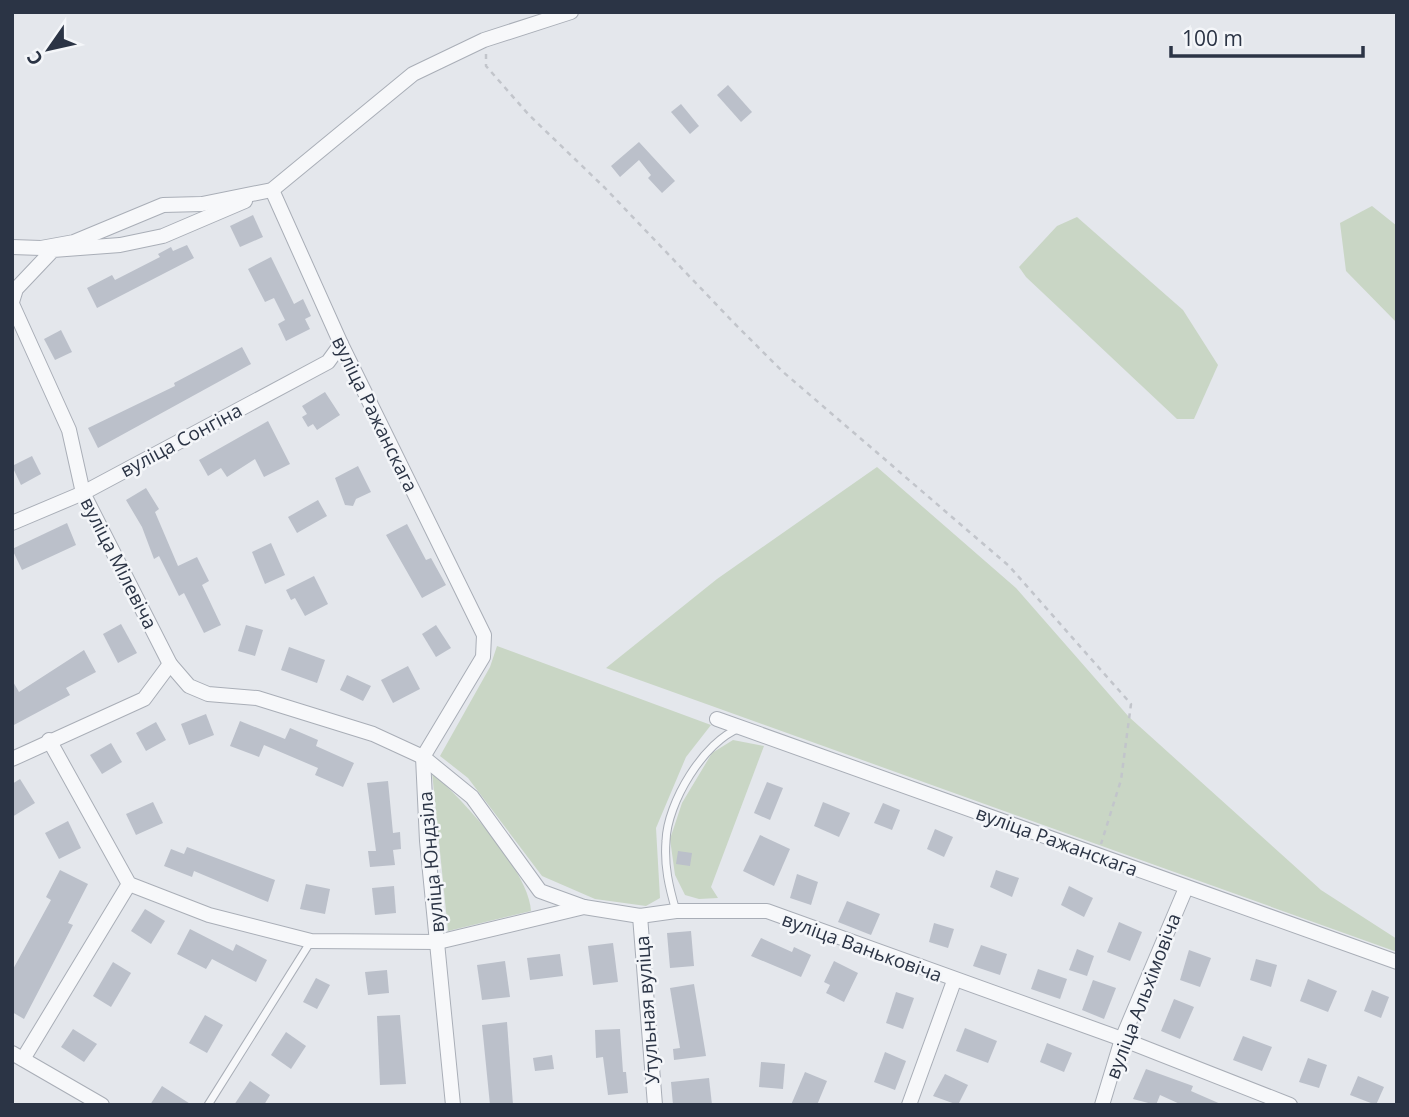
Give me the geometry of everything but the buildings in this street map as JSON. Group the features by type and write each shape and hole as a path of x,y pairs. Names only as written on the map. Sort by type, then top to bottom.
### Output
{"street":[{"path":"12,303 16,289 53,250 120,245 163,236 272,190 413,74 484,40 571,12"},
{"path":"12,247 41,248 74,242 163,205 202,204 272,190"},
{"name":"вуліца Ражанскага","path":"272,190 341,344 484,635 483,657 423,757"},
{"name":"вуліца Мілевіча","path":"12,303 69,430 83,493 170,664 189,686 208,694 257,698 373,734 423,757 472,797 540,891 584,907"},
{"name":"вуліца Сонгіна","path":"12,523 83,493 328,362 341,344"},
{"path":"12,759 144,699 170,664"},
{"name":"вуліца Ражанскага","path":"717,719 1397,962"},
{"path":"49,740 129,884 18,1056 102,1105"},
{"name":"вуліца Юндзіла","path":"423,757 427,841 453,1105"},
{"name":"вуліца Ваньковіча","path":"129,884 209,915 310,941 438,942 584,907 640,916 676,911 767,911 954,981 1122,1039 1290,1105"},
{"name":"вуліца Альхімовіча","path":"1102,1105 1122,1039 1186,888"},
{"name":"Утульная вуліца","path":"640,916 655,1105"},
{"path":"909,1105 954,981"}],"lane":[{"path":"676,911 666,869 666,837 676,805 709,747 728,732 741,728"},
{"path":"208,1105 310,941"}],"path":[{"path":"484,40 486,66 529,115 782,371 1009,566 1131,704 1121,780 1097,856"}],"green space":[{"path":"1372,206 1397,226 1397,323 1346,271 1340,223"},
{"path":"1077,217 1183,310 1218,365 1194,419 1177,419 1026,277 1019,267 1057,226"},
{"path":"877,467 1016,588 1129,717 1321,890 1397,939 1397,952 606,668 717,579"},
{"path":"497,646 711,725 686,757 656,828 660,898 646,906 595,899 542,876 468,778 440,756 490,667"},
{"path":"733,740 764,746 711,887 718,898 699,899 685,895 675,875 670,839 682,803 712,753"},
{"path":"432,772 460,800 507,856 527,894 531,911 448,931"}]}
